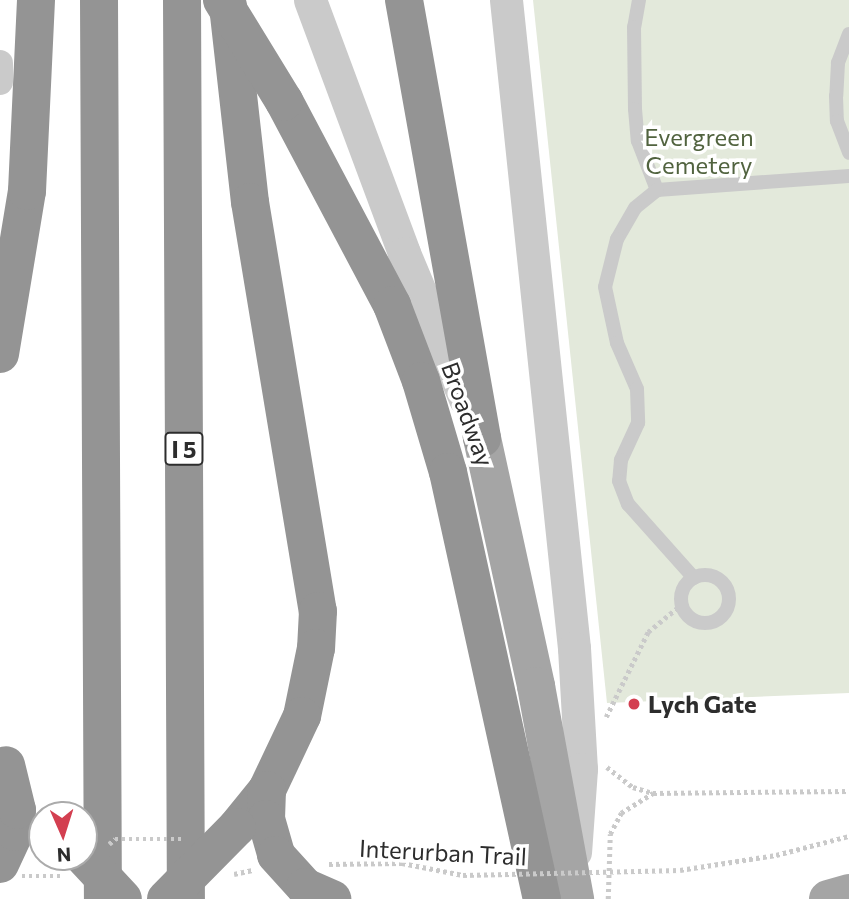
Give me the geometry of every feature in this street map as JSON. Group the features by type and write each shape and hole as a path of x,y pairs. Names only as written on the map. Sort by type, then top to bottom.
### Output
{"highway":[{"path":"0,354 27,191 36,0"},
{"path":"99,0 103,899"},
{"name":"I 5","path":"182,0 186,899"},
{"path":"222,0 284,100 392,305 421,381 563,895"},
{"path":"166,899 222,866 237,827 267,790 302,716 315,660 317,611 250,202 228,0"},
{"path":"404,0 457,281 482,438"},
{"path":"429,0 457,281"},
{"path":"3,760 37,801"},
{"path":"3,760 17,810 11,870"},
{"path":"267,790 265,819 276,855 304,887 327,882"},
{"path":"97,871 123,899"}],"main road":[{"name":"Broadway","path":"482,438 536,686 563,895"},
{"path":"828,899 849,893"}],"street":[{"name":"Broadway","path":"310,0 404,253 482,438"},
{"path":"506,0 574,648 586,731 563,895"},
{"path":"0,63 0,82"}],"lane":[{"path":"639,0 634,27 638,141 657,190"},
{"path":"849,34 838,63 836,96 837,121 849,153"},
{"path":"694,578 628,505 619,481 621,460 638,423 637,389 617,343 605,287 617,239 635,208 657,190 849,176"},
{"path":"709,575 723,583 729,597 724,612 704,622 690,617 681,604 683,589 694,578 709,575"}],"path":[{"path":"586,731 623,690 648,632 681,604"},
{"path":"602,759 621,780 653,793"},
{"path":"608,899 606,855 610,834 621,813 635,800 653,793 849,791"},
{"name":"Interurban Trail","path":"327,882 402,863 463,875 680,870 776,855 849,836"},
{"path":"98,852 115,839 194,839 222,866 246,874 276,855"},
{"path":"11,870 69,876 75,871"}],"green space":[{"name":"Evergreen Cemetery","path":"533,0 849,0 849,693 607,703"}],"place":[{"name":"Lych Gate","path":"634,704"}]}
